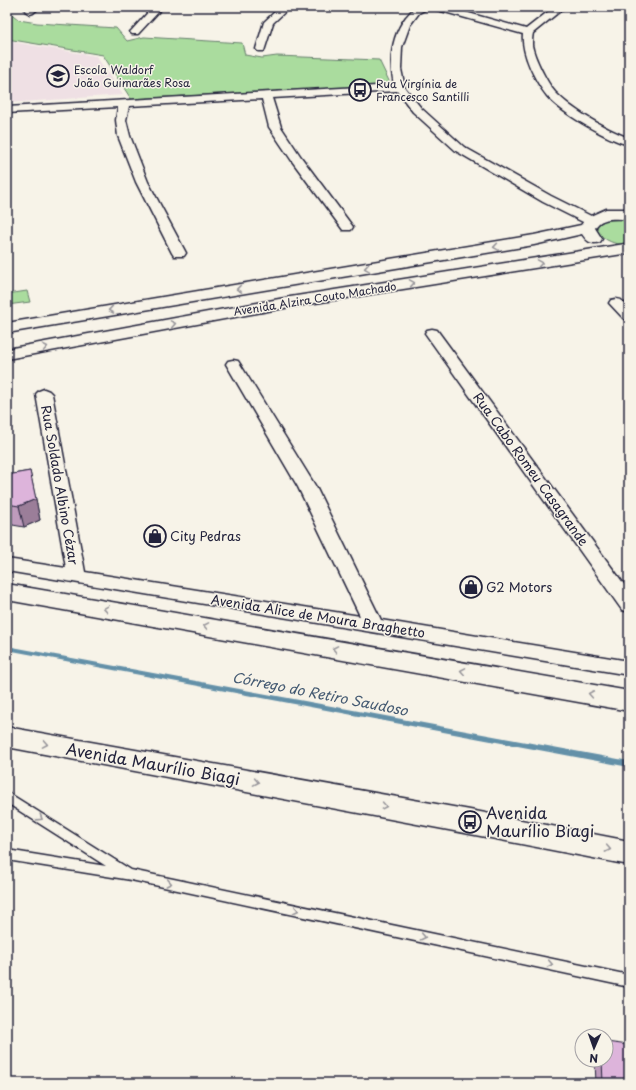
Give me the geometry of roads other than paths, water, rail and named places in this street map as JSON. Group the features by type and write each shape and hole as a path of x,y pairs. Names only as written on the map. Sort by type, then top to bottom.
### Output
{"street":[{"path":"135,32 158,7"},
{"path":"262,50 269,22 285,7"},
{"path":"425,7 416,11 405,25 397,47 396,69 400,88 417,110 460,149 589,224 589,233 594,239 613,247 627,250"},
{"path":"437,7 528,32"},
{"path":"560,7 528,32 527,47 551,93 592,123 629,142"},
{"path":"7,110 400,88"},
{"path":"266,96 275,127 296,159 347,227"},
{"path":"124,104 121,120 124,136 142,182 179,253"},
{"path":"547,199 620,211"},
{"name":"Avenida Alzira Couto Machado","path":"7,328 534,240 589,224 620,211"},
{"name":"Avenida Alzira Couto Machado","path":"7,354 290,302 627,250"},
{"path":"278,283 290,302"},
{"path":"616,303 629,316"},
{"name":"Rua Cabo Romeu Casagrande","path":"432,333 629,605"},
{"path":"234,364 306,487 373,624"},
{"name":"Rua Soldado Albino Cézar","path":"44,394 77,576"},
{"name":"Avenida Alice de Moura Braghetto","path":"7,565 373,624 629,668"},
{"path":"7,592 629,701"},
{"name":"Avenida Maurílio Biagi","path":"7,737 462,820 629,853"}],"lane":[{"path":"7,797 131,875"},
{"path":"7,854 131,875 629,981"}],"waterway":[{"name":"Córrego do Retiro Saudoso","path":"7,648 629,764"}],"place":[{"name":"Escola Waldorf João Guimarães Rosa","path":"58,76"},
{"name":"Rua Virgínia de Francesco Santilli","path":"360,90"},
{"name":"City Pedras","path":"155,536"},
{"name":"G2 Motors","path":"471,587"},
{"name":"Avenida Maurílio Biagi","path":"470,822"}]}
